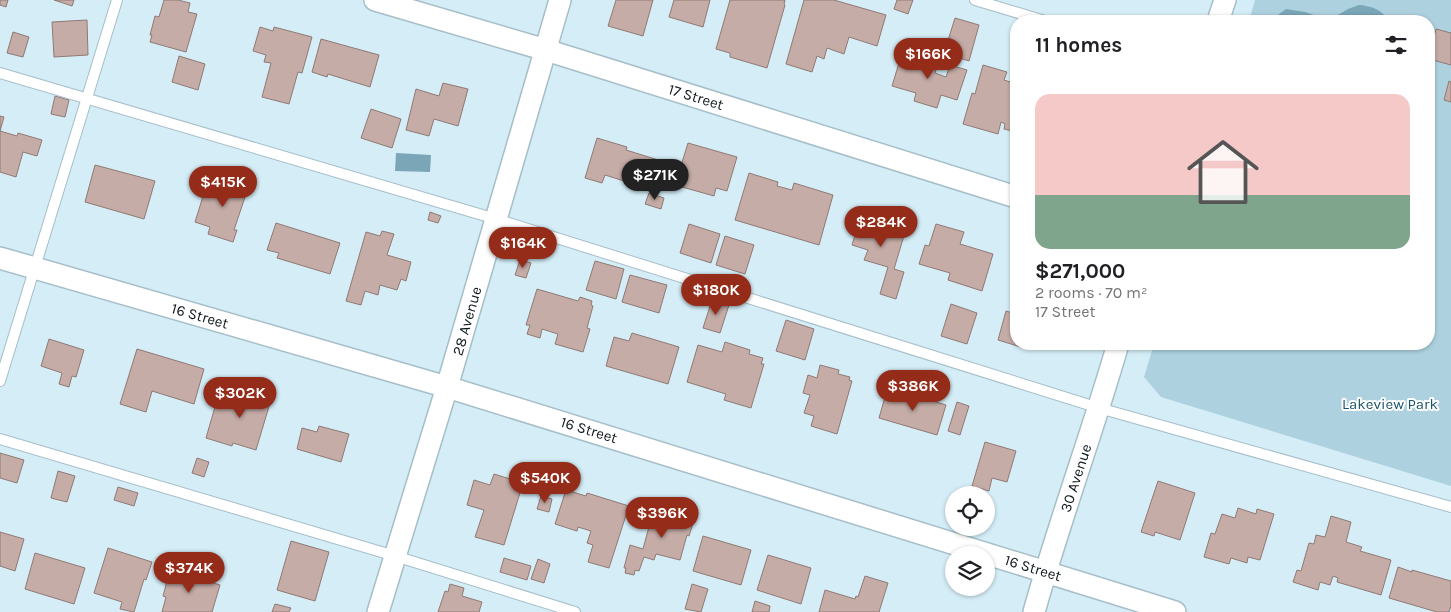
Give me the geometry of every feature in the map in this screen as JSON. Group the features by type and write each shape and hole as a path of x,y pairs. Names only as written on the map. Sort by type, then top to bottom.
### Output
{"street":[{"name":"17 Street","path":"375,0 546,50 1010,195"},
{"name":"28 Avenue","path":"378,612 447,387 560,0"},
{"path":"1220,15 1225,0"},
{"name":"16 Street","path":"0,258 447,387 1175,612"},
{"name":"30 Avenue","path":"1034,612 1116,350"}],"lane":[{"path":"0,381 117,0"},
{"path":"975,0 1025,15"},
{"path":"0,74 496,219 1099,408 1451,507"},
{"path":"0,439 395,556 575,612"}],"green space":[{"name":"Lakeview Park","path":"1255,0 1451,0 1451,486 1161,397 1144,377 1152,350 1435,350 1435,15 1251,15"}],"shaded area":[{"path":"1359,5 1368,6 1384,15 1338,15"},
{"path":"1286,9 1314,15 1279,15"},
{"path":"396,153 431,155 430,172 395,171"}],"building":[{"path":"0,0 8,0 6,7 0,5"},
{"path":"54,0 74,0 72,6"},
{"path":"164,0 178,0 190,3 188,12 197,14 186,52 150,42 155,16 159,17"},
{"path":"616,0 653,0 643,36 608,26"},
{"path":"674,0 710,0 703,27 669,17"},
{"path":"730,0 785,0 767,68 730,57 730,53 716,49"},
{"path":"804,0 834,0 886,15 877,46 849,37 844,54 827,48 824,59 817,56 812,72 786,64"},
{"path":"897,0 913,0 908,14 894,9"},
{"path":"955,18 979,25 969,61 944,53"},
{"path":"87,20 88,55 54,57 52,22"},
{"path":"260,27 273,31 274,27 312,37 302,73 298,72 289,104 262,97 271,63 264,62 266,55 253,51"},
{"path":"1436,29 1451,33 1451,65 1435,61"},
{"path":"13,32 29,37 23,57 7,53"},
{"path":"321,39 379,55 370,87 328,74 327,77 312,72"},
{"path":"902,53 938,64 935,73 946,77 950,65 967,70 957,100 941,95 937,108 914,101 916,93 892,86"},
{"path":"179,56 205,64 198,90 172,82"},
{"path":"983,65 1007,72 1004,80 1010,82 1010,130 1004,129 1005,124 1001,122 998,134 963,124 972,93 975,94"},
{"path":"1449,81 1451,82 1451,102 1444,100"},
{"path":"443,83 468,89 458,126 434,119 429,136 406,130 416,89 439,96"},
{"path":"55,96 69,100 65,117 51,114"},
{"path":"371,109 401,119 392,148 361,138"},
{"path":"0,116 4,117 0,131"},
{"path":"0,131 17,136 18,133 42,140 37,156 23,152 16,177 0,172"},
{"path":"597,138 627,147 626,150 668,163 659,192 605,175 602,183 585,178"},
{"path":"688,143 737,157 727,191 716,188 714,196 675,185"},
{"path":"95,165 155,181 144,219 85,202"},
{"path":"749,173 778,182 777,186 792,190 794,183 833,195 819,245 735,220"},
{"path":"226,174 250,182 234,230 237,230 233,242 208,234 210,227 195,222 205,190 220,194"},
{"path":"649,193 664,198 661,209 645,204"},
{"path":"863,209 884,215 883,219 889,221 888,224 906,229 894,269 904,272 896,299 880,294 888,267 864,260 868,250 852,245"},
{"path":"430,212 441,216 438,223 428,220"},
{"path":"276,223 340,243 330,274 277,258 279,253 267,250"},
{"path":"689,224 720,234 711,263 680,253"},
{"path":"936,224 964,232 960,244 993,254 982,291 948,280 950,273 919,264 925,245 929,246"},
{"path":"382,231 394,234 387,255 411,262 406,281 401,279 397,290 380,285 378,295 365,291 361,305 346,301 366,232 380,236"},
{"path":"725,236 754,245 745,274 716,265"},
{"path":"520,260 531,263 526,278 515,275"},
{"path":"595,261 624,269 616,299 586,290"},
{"path":"630,275 667,285 659,313 622,302"},
{"path":"537,289 578,301 580,297 592,301 591,305 593,306 587,328 590,329 583,352 555,344 558,334 542,329 540,338 527,334 530,325 526,325"},
{"path":"712,300 729,305 720,333 703,328"},
{"path":"951,304 977,313 967,344 941,336"},
{"path":"1006,311 1010,312 1010,344 998,340"},
{"path":"786,320 814,329 805,360 776,351"},
{"path":"632,333 679,347 668,384 606,366 614,337 629,341"},
{"path":"49,339 84,350 76,377 72,376 69,387 59,384 62,373 41,366"},
{"path":"725,342 750,350 749,354 763,358 761,364 764,364 751,408 724,400 726,394 687,382 698,345 722,352"},
{"path":"137,349 204,369 194,404 152,391 146,412 120,404"},
{"path":"820,365 839,370 838,374 850,377 849,380 852,381 837,434 811,426 814,416 804,413 810,395 803,393 808,375 817,378"},
{"path":"248,385 273,393 256,450 233,443 232,446 206,438 217,400 225,396 233,399 238,408 241,409"},
{"path":"887,390 899,394 900,391 946,405 937,435 879,418"},
{"path":"957,402 969,406 960,435 948,431"},
{"path":"319,426 349,434 341,462 297,449 302,428 317,432"},
{"path":"985,442 1016,451 1007,482 992,478 990,486 972,486"},
{"path":"0,453 24,460 17,483 0,478"},
{"path":"197,458 209,462 204,477 192,473"},
{"path":"58,471 75,476 67,502 51,498"},
{"path":"494,474 523,483 504,545 475,537 484,510 467,505 474,480 490,485"},
{"path":"1158,481 1195,493 1180,540 1155,532 1154,536 1141,532"},
{"path":"118,487 138,493 134,506 114,500"},
{"path":"566,490 586,496 587,493 629,506 609,568 588,562 593,545 587,543 591,531 578,527 577,531 555,524"},
{"path":"541,496 552,499 549,512 537,509"},
{"path":"657,507 695,517 689,536 687,535 680,560 656,554 654,560 644,557 639,571 635,570 634,575 625,573 626,568 624,568 630,545 643,549 650,523 653,524"},
{"path":"1238,508 1256,514 1257,509 1274,514 1260,560 1248,557 1247,563 1231,558 1229,564 1204,557 1211,533 1215,534 1222,514 1235,518"},
{"path":"1331,516 1351,522 1346,542 1362,547 1360,551 1391,560 1381,595 1337,582 1338,578 1333,576 1330,585 1320,582 1318,590 1293,582 1297,570 1301,571 1309,543 1314,544 1316,535 1325,537"},
{"path":"0,532 24,539 15,571 0,566"},
{"path":"703,536 751,550 741,585 693,571"},
{"path":"291,541 329,552 315,601 277,590"},
{"path":"108,548 152,562 146,580 144,579 134,612 120,609 122,602 94,593"},
{"path":"35,553 85,568 74,604 25,589"},
{"path":"768,555 811,568 801,604 757,590"},
{"path":"504,558 531,566 527,580 500,572"},
{"path":"538,559 550,564 544,583 531,579"},
{"path":"1398,567 1451,581 1451,606 1449,612 1437,612 1389,598"},
{"path":"170,570 220,585 212,612 162,612 166,597 163,596"},
{"path":"865,576 888,583 879,612 819,612 825,590 855,599 856,596 858,597"},
{"path":"450,584 464,588 462,596 482,602 479,612 438,612 445,591 448,592"},
{"path":"692,584 708,589 701,612 685,609"},
{"path":"755,601 770,606 769,612 752,612"},
{"path":"275,604 291,608 289,612 272,612"}]}
